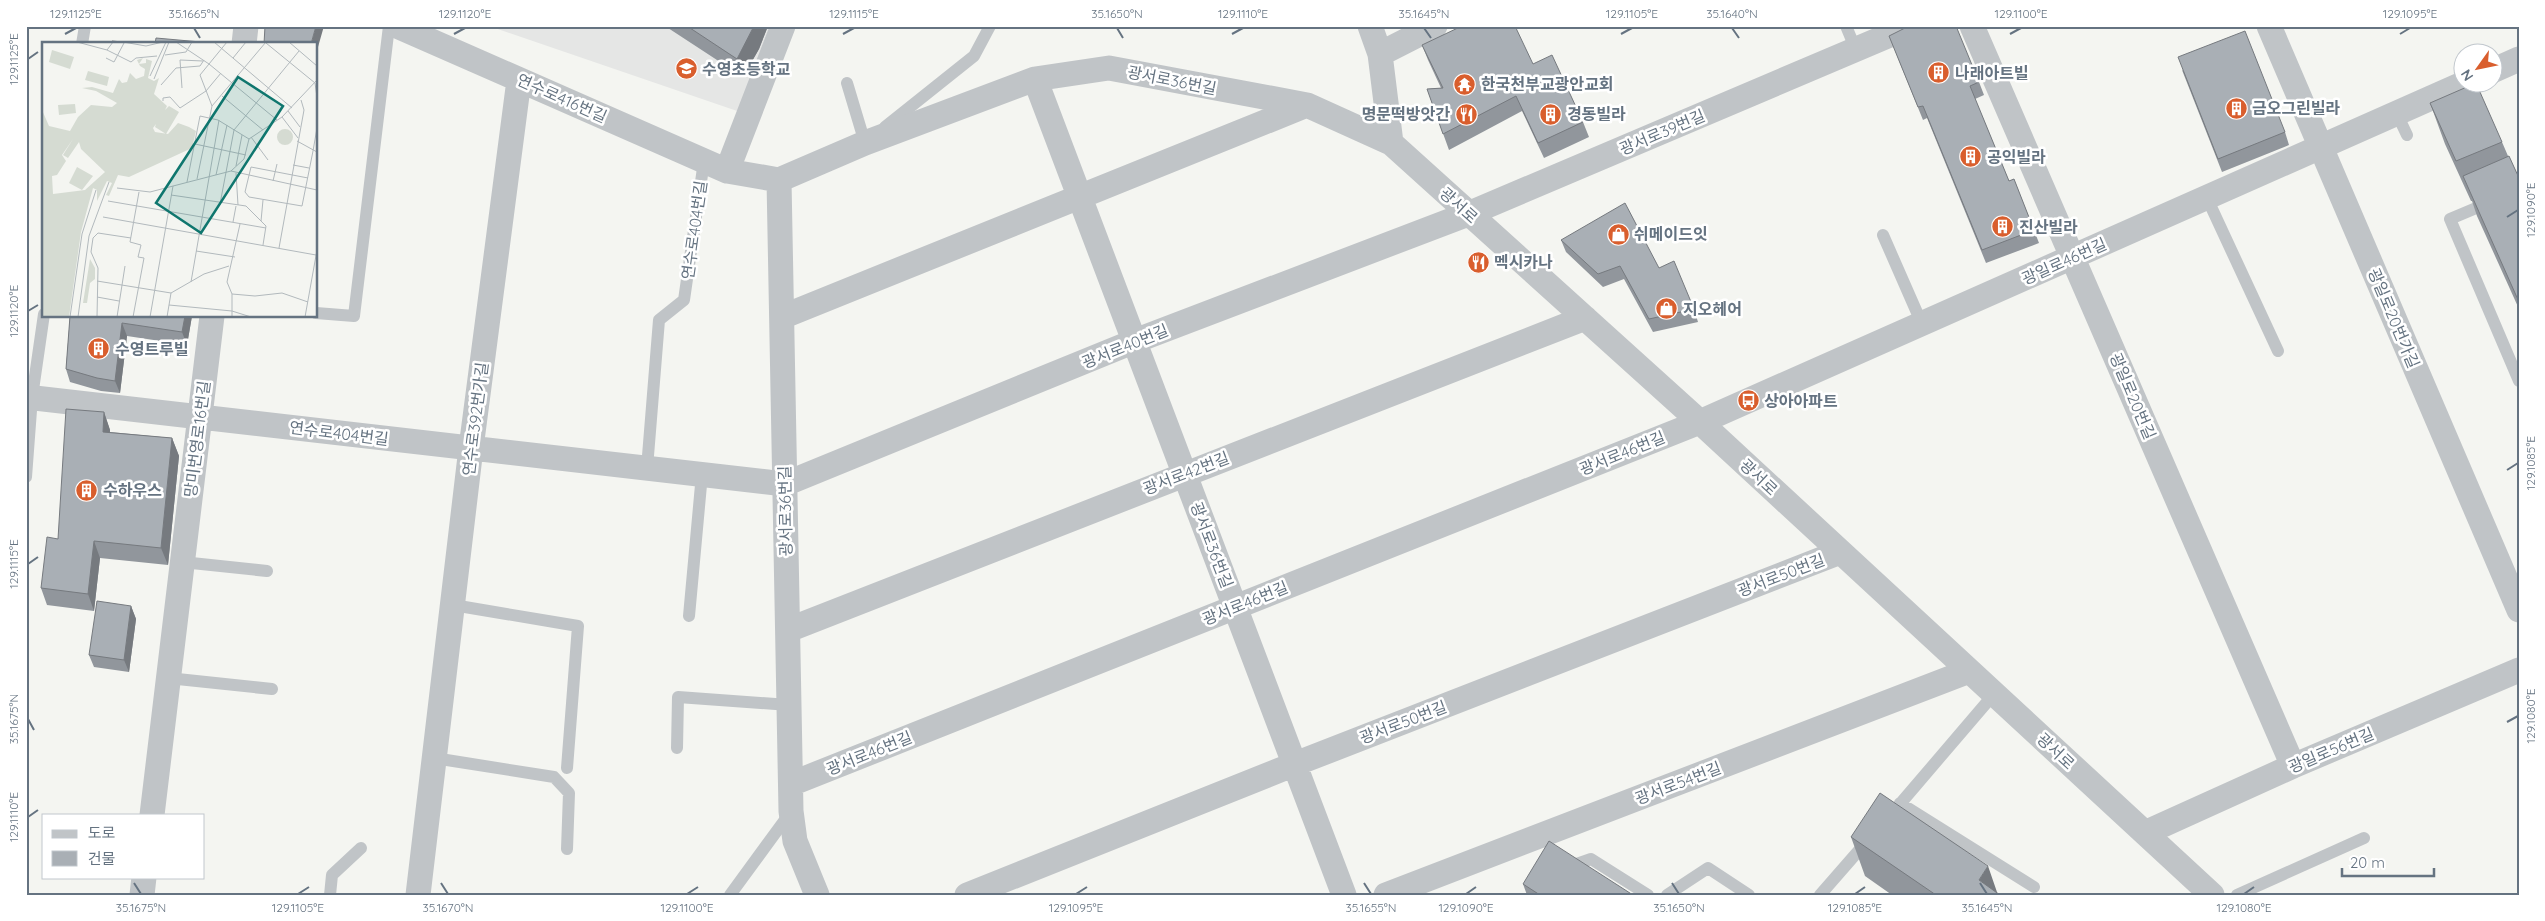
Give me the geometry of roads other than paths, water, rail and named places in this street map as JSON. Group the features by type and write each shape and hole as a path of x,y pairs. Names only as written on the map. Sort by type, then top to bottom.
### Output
{"street":[{"path":"244,42 246,26"},
{"name":"연수로416번길","path":"397,26 727,171 779,180"},
{"path":"727,171 783,26"},
{"path":"1370,26 1380,54 1390,143"},
{"path":"1380,54 1435,26"},
{"name":"광서로39번길","path":"1468,214 1911,26"},
{"name":"광일로20번길","path":"1972,26 2293,766"},
{"name":"광일로20번가길","path":"2269,26 2519,610"},
{"path":"2502,67 2519,60"},
{"name":"광서로36번길","path":"817,895 795,840 791,811 779,180 865,143 1035,79 1108,68 1307,105 1390,143"},
{"name":"광서로36번길","path":"1035,79 1344,895"},
{"name":"연수로392번가길","path":"418,895 471,448 519,80"},
{"name":"광일로46번길","path":"1700,422 2322,147 2402,125 2452,92"},
{"path":"782,317 1307,105"},
{"name":"광서로","path":"1390,143 1700,422 2212,895"},
{"name":"광서로40번길","path":"785,484 1134,341 1468,214"},
{"name":"망미번영로16번길","path":"152,814 212,318"},
{"name":"광서로42번길","path":"788,630 1184,473 1585,318"},
{"name":"연수로404번길","path":"29,397 785,484"},
{"name":"광서로46번길","path":"791,784 1700,422"},
{"name":"광서로50번길","path":"967,895 1294,764 1840,552"},
{"name":"광서로54번길","path":"1386,895 1969,670"},
{"name":"광일로56번길","path":"2144,832 2519,670"},
{"path":"142,895 144,878"}],"lane":[{"path":"82,42 84,26"},
{"path":"318,313 354,316 389,26"},
{"name":"광서로36번길","path":"865,143 974,56 990,26"},
{"path":"1846,26 1856,50"},
{"path":"847,83 865,143"},
{"name":"연수로404번길","path":"647,468 659,320 684,300 704,161"},
{"path":"2519,190 2450,219 2519,381"},
{"path":"2207,198 2278,351"},
{"path":"1883,235 1922,324"},
{"path":"26,478 29,397 43,318"},
{"path":"689,616 702,474"},
{"path":"182,562 266,571"},
{"path":"452,605 578,626 567,768"},
{"path":"168,678 272,689"},
{"path":"1820,895 1994,694"},
{"path":"677,748 678,697 789,705"},
{"path":"434,758 554,777 569,793 567,848"},
{"path":"1900,803 2034,887"},
{"path":"730,895 791,811"},
{"path":"2237,895 2364,838"},
{"path":"330,895 332,875 361,848"},
{"path":"1558,871 1591,859 1648,895"},
{"path":"1667,895 1708,868 1749,895"}],"place":[{"name":"수영초등학교","path":"686,69"},
{"name":"나래아트빌","path":"1939,73"},
{"name":"한국천부교광안교회","path":"1465,84"},
{"name":"금오그린빌라","path":"2236,108"},
{"name":"명문떡방앗간","path":"1466,114"},
{"name":"경동빌라","path":"1551,114"},
{"name":"공익빌라","path":"1971,157"},
{"name":"진산빌라","path":"2003,227"},
{"name":"쉬메이드잇","path":"1618,234"},
{"name":"멕시카나","path":"1478,262"},
{"name":"지오헤어","path":"1667,309"},
{"name":"수영트루빌","path":"99,349"},
{"name":"상아아파트","path":"1748,401"},
{"name":"수하우스","path":"87,490"}]}
